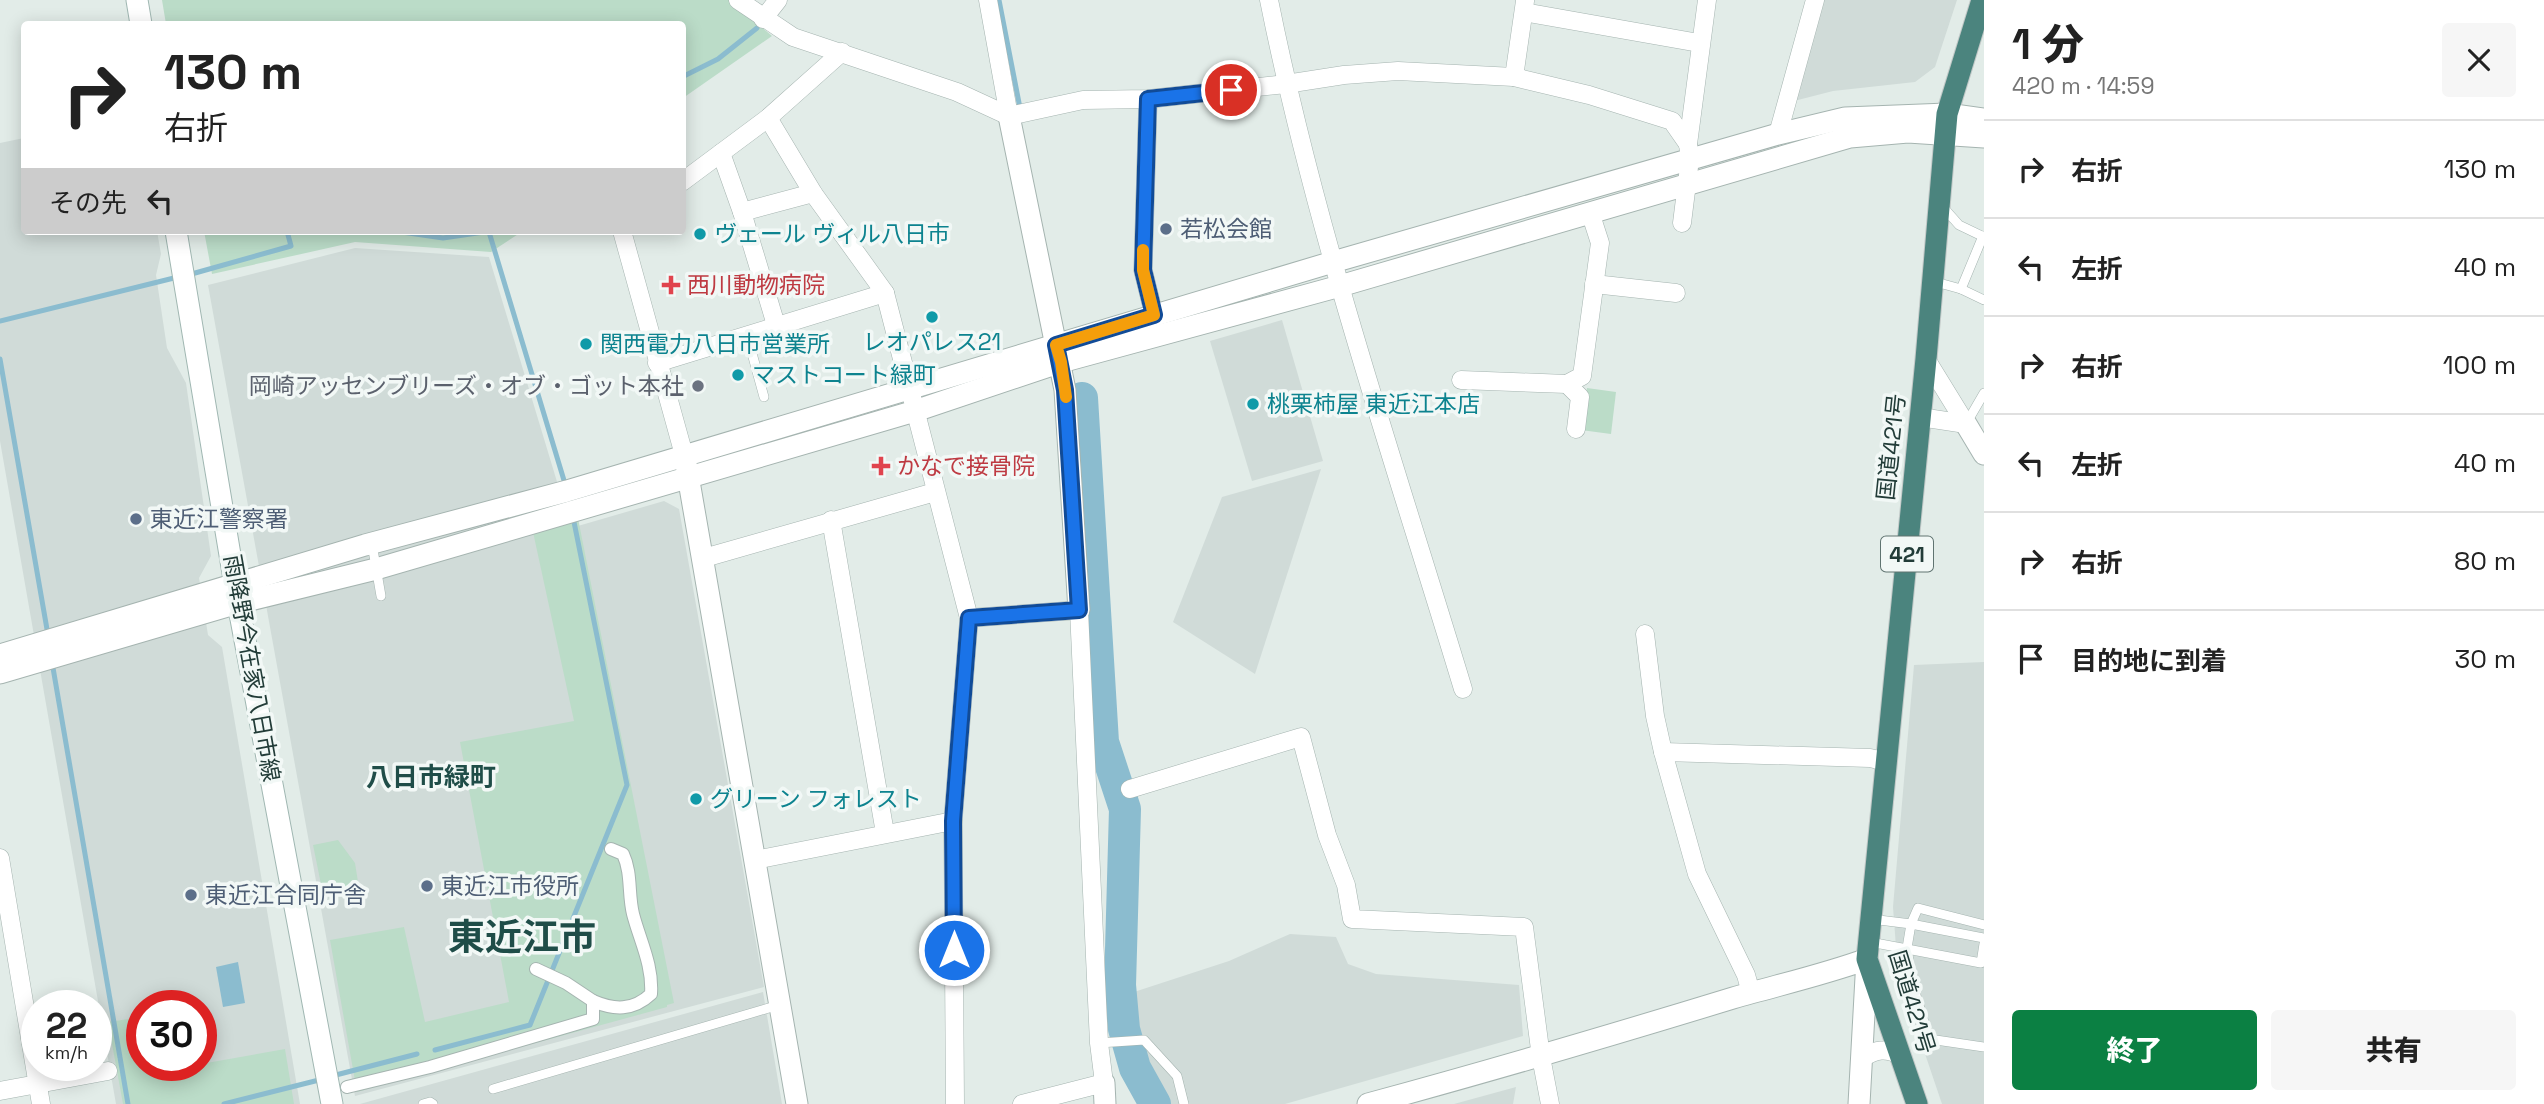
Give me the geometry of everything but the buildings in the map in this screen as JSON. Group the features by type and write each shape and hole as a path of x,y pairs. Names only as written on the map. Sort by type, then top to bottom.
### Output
{"highway":[{"name":"国道421号","path":"1917,1104 1868,950 1926,359 1946,124 1982,0"}],"street":[{"path":"137,0 140,21"},
{"path":"738,0 793,37 957,92 1009,116 1083,100 1148,99 1398,71 1514,77 1589,94 1672,121 1689,151"},
{"path":"763,19 778,0"},
{"path":"988,0 1066,402 1079,610 1099,1043 1104,1094 1023,1104"},
{"path":"1269,0 1286,85 1333,262 1463,690"},
{"path":"1682,223 1699,43 1707,0"},
{"path":"1779,134 1815,0"},
{"path":"1514,77 1525,6 1699,43"},
{"path":"686,179 768,118 842,52"},
{"path":"1148,99 1143,270 1154,315"},
{"path":"768,118 813,193 885,293 969,618 953,821 955,1104"},
{"path":"0,655 237,594 376,569 915,411 1154,315 1689,151 1845,118 1946,124 1984,137"},
{"path":"0,673 237,594 372,544 567,491 909,389 1340,286 1850,137 1908,132 1984,119"},
{"path":"721,153 776,325"},
{"path":"742,212 813,193"},
{"path":"1461,380 1567,384 1582,376 1600,243 1590,212"},
{"name":"雨降野今在家八日市線","path":"177,235 237,594 332,1104"},
{"path":"623,235 689,478 797,1104"},
{"path":"1594,284 1676,293"},
{"path":"657,363 885,293"},
{"path":"1926,359 1984,454"},
{"path":"1567,384 1580,397 1576,429"},
{"path":"1920,418 1966,424"},
{"path":"704,558 935,492"},
{"path":"831,520 885,834"},
{"path":"969,618 1079,610"},
{"path":"1645,634 1655,716 1697,874 1746,975 1751,993"},
{"path":"1130,789 1301,737 1327,835 1346,884 1352,919 1524,927 1550,1104"},
{"path":"1663,752 1870,758 1887,762"},
{"path":"755,860 953,821"},
{"path":"536,969 607,1007 627,1008 650,994 652,979 632,910 627,862 617,852"},
{"path":"0,858 41,1104"},
{"path":"1819,976 1868,950"},
{"path":"1859,1104 1868,950"},
{"path":"1368,1104 1541,1057 1751,993 1819,976 1843,974 1866,992"},
{"path":"347,1087 430,1067 593,1019 593,1001"},
{"path":"1862,1058 1874,1051 1886,1049 1900,1055"},
{"path":"0,1091 58,1081"}],"lane":[{"path":"1939,204 1959,225 1983,237 1961,289"},
{"path":"1932,281 1961,289 1984,300"},
{"path":"747,335 764,397"},
{"path":"1966,424 1984,393"},
{"path":"372,544 381,596"},
{"path":"1984,925 1918,908 1907,948 1912,982 1929,1039 1984,1046"},
{"path":"1871,919 1984,938"},
{"path":"1868,950 1907,948 1980,963 1984,944"},
{"path":"493,1089 779,1004"},
{"path":"1099,1043 1144,1041 1177,1076 1184,1104"},
{"path":"423,1104 433,1104"}],"shaded area":[{"path":"1822,0 1957,0 1935,67 1915,82 1833,91 1794,101"},
{"path":"21,139 21,235 158,235 161,254 156,275 167,348 186,383 211,556 199,578 208,635 222,647 300,1104 116,1104 112,1081 112,990 96,990 0,441 0,143"},
{"path":"355,248 489,257 571,528 664,501 679,509 764,987 355,1096 208,285"},
{"path":"1282,320 1323,461 1252,481 1210,341"},
{"path":"1321,469 1255,674 1173,622 1222,497"},
{"path":"1984,662 1984,1104 1942,1104 1898,974 1893,907 1914,665"},
{"path":"1290,934 1336,937 1348,964 1376,974 1519,985 1523,1036 1285,1104 1162,1104 1162,1095 1136,1048 1134,992 1229,961"},
{"path":"763,992 782,1104 360,1104"},
{"path":"1516,1087 1513,1104 1454,1104"}],"green space":[{"path":"162,0 730,0 772,36 686,96 686,21 166,21"},
{"path":"205,235 517,235 491,252 355,242 212,274"},
{"path":"1587,388 1616,392 1611,434 1581,430"},
{"path":"574,498 674,1003 357,1092 330,940 404,927 425,1022 509,1002 460,742 574,721 528,509"},
{"path":"338,840 355,863 359,888 323,894 313,845"},
{"path":"126,1019 126,1081 217,1081 217,1061 285,1049 294,1104 123,1104 112,1044 112,1021"}],"water":[{"path":"238,962 245,1003 223,1007 216,967"}],"waterway":[{"path":"999,0 1020,108"},
{"path":"686,75 718,59 757,28"},
{"path":"188,275 291,246 288,235"},
{"path":"422,235 443,238 464,235"},
{"path":"490,235 566,487"},
{"path":"0,321 178,277"},
{"path":"0,359 48,635"},
{"path":"1082,398 1103,742 1125,809 1120,985 1124,1029 1135,1068 1155,1104"},
{"path":"435,1050 530,1025 627,785 573,517"},
{"path":"52,662 128,1104"},
{"path":"332,1076 417,1054"},
{"path":"224,1104 323,1079"}],"slow traffic":[{"path":"1066,397 1056,345 1154,315 1143,270 1143,250"}],"place":[{"name":"若松会館","path":"1166,229"},
{"name":"ヴェール ヴィル八日市","path":"700,234"},
{"name":"西川動物病院","path":"671,285"},
{"name":"レオパレス21","path":"932,317"},
{"name":"関西電力八日市営業所","path":"586,344"},
{"name":"マストコート緑町","path":"738,375"},
{"name":"岡崎アッセンブリーズ・オブ・ゴット本社","path":"698,386"},
{"name":"桃栗柿屋 東近江本店","path":"1253,404"},
{"name":"かなで接骨院","path":"881,466"},
{"name":"東近江警察署","path":"136,519"},
{"name":"グリーン フォレスト","path":"696,799"},
{"name":"東近江市役所","path":"427,886"},
{"name":"東近江合同庁舎","path":"191,895"}],"district":[{"name":"八日市緑町","path":"431,777"},
{"name":"東近江市","path":"522,937"}],"route":[{"path":"954,950 953,821 969,618 1079,610 1065,390 1056,345 1154,315 1143,270 1148,99 1231,90"}]}
